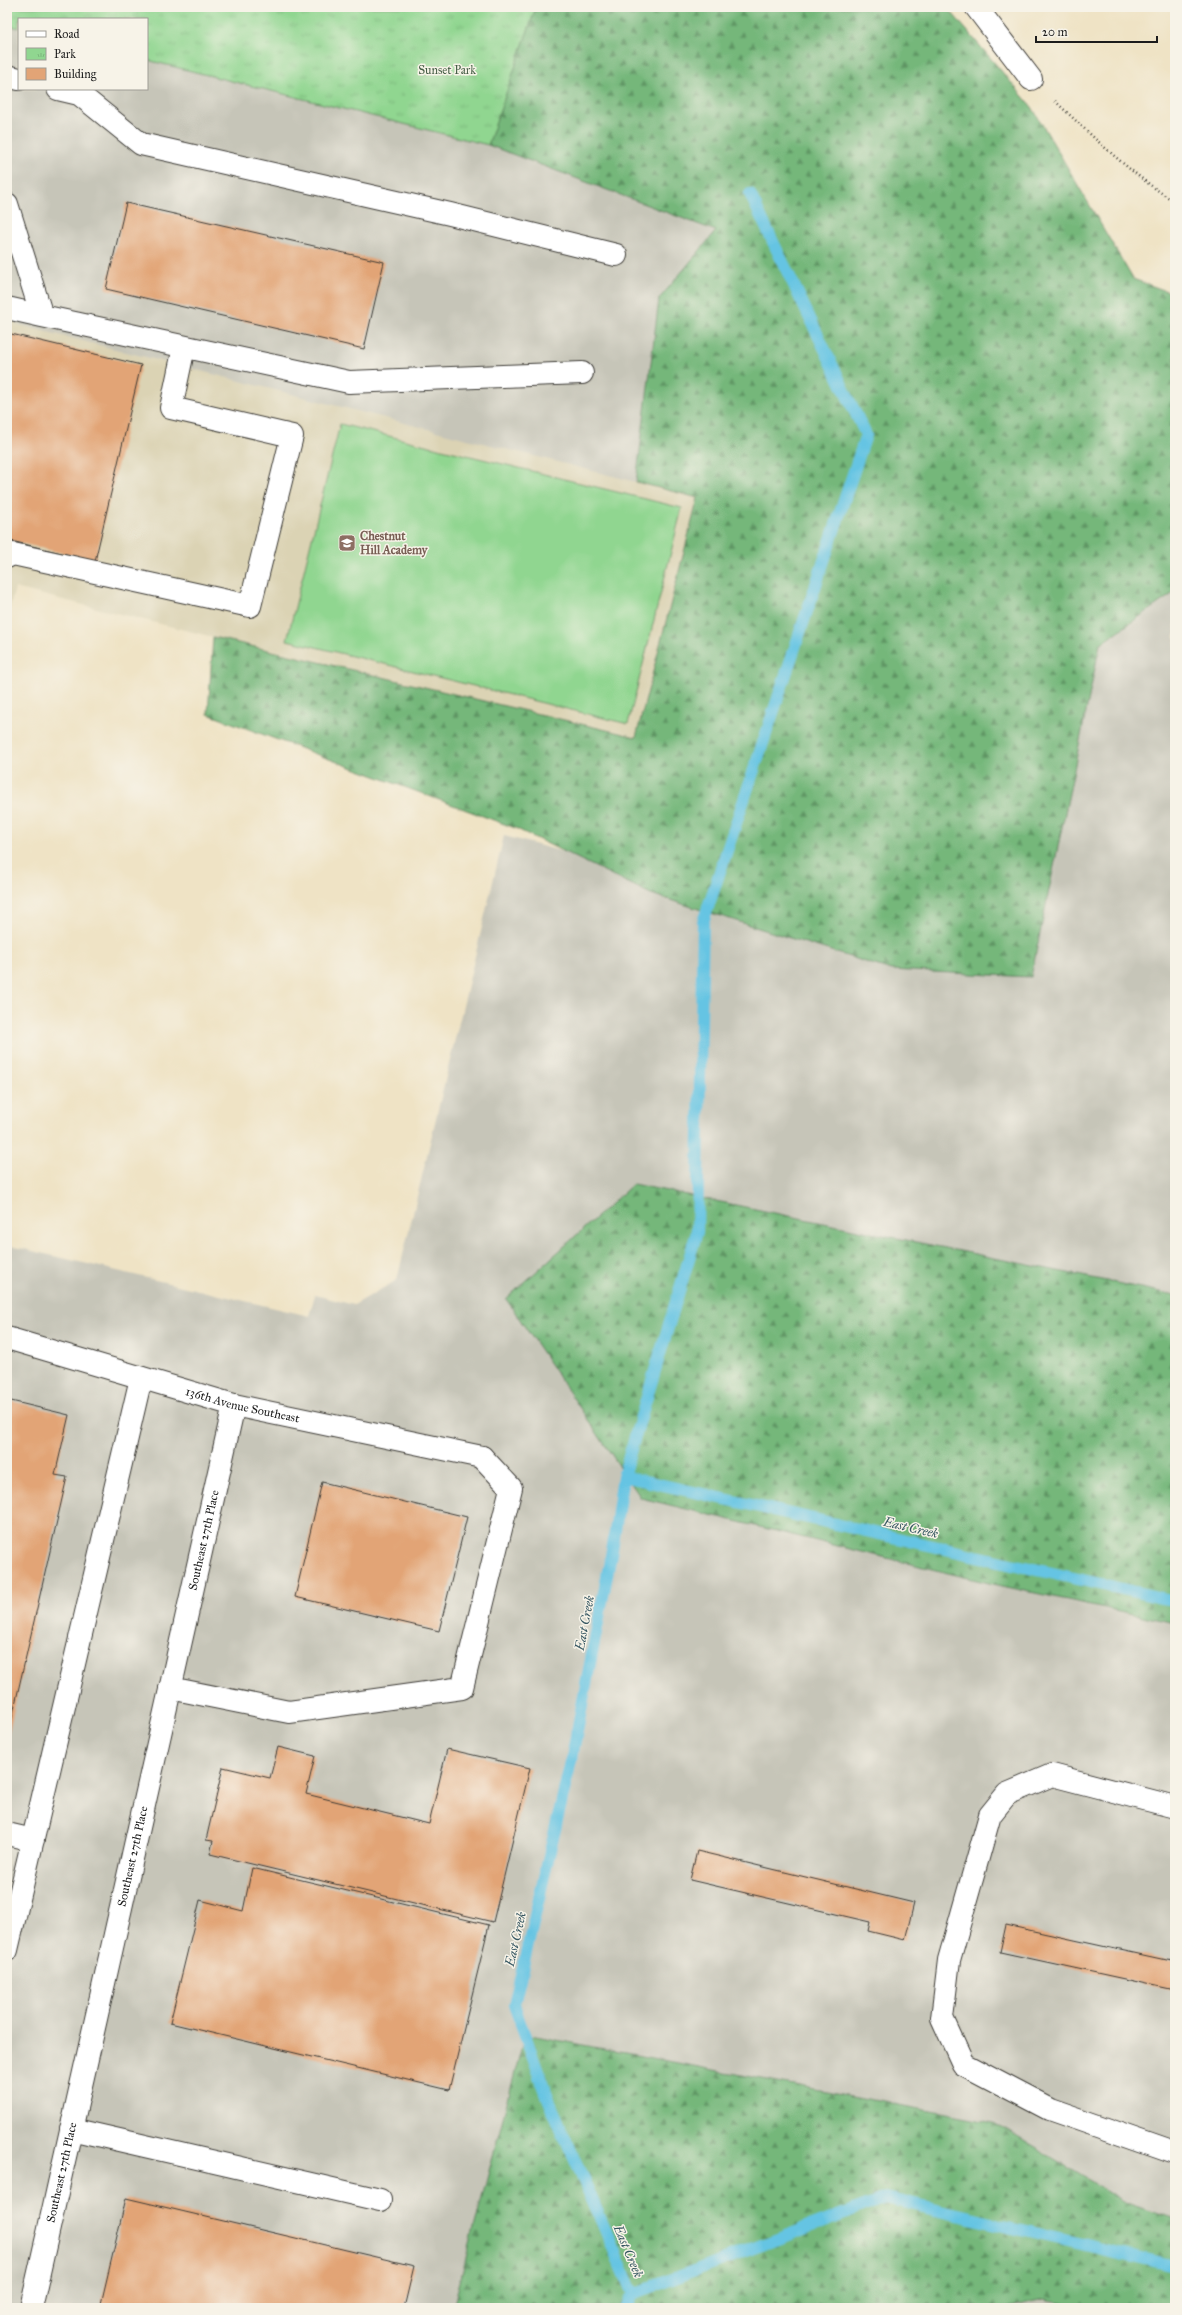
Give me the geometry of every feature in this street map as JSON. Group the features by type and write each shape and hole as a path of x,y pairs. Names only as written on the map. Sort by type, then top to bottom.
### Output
{"street":[{"path":"976,7 1031,79"},
{"path":"7,76 18,79"},
{"path":"62,90 79,94 141,144 450,214 616,255"},
{"path":"7,204 42,316"},
{"path":"7,308 349,382 582,373"},
{"path":"7,557 13,554 250,606 292,436 171,408 184,347"},
{"name":"136th Avenue Southeast","path":"7,1338 234,1405 482,1457 511,1488 462,1688 289,1712 170,1688"},
{"path":"7,1950 141,1378"},
{"name":"Southeast 27th Place","path":"31,2308 234,1405"},
{"path":"1175,1807 1052,1775 1006,1794 990,1815 949,1960 942,2018 963,2064 1049,2109 1175,2152"},
{"path":"7,1834 33,1840"},
{"path":"71,2129 380,2200"}],"path":[{"path":"1031,79 1102,146 1159,192 1175,202"}],"shaded area":[{"path":"7,25 18,28 18,90 148,90 148,60 488,145 716,231 659,299 636,482 16,324 7,297"},
{"name":"Chestnut Hill Academy","path":"7,297 16,324 698,497 636,737 213,637 15,588 7,619"},
{"path":"1175,592 1175,2308 7,2308 7,1245 309,1316 315,1295 354,1305 397,1280 504,836 1031,977 1100,644"}],"green space":[{"name":"Sunset Park","path":"7,7 536,7 488,145 148,60 148,18 18,18 18,28 7,25"},
{"path":"536,7 947,7 1032,107 1133,279 1175,294 1175,592 1100,644 1031,977 891,970 651,894 515,828 208,714 213,637 636,737 698,498 636,482 659,299 716,231 488,145"},
{"path":"340,424 682,508 628,724 287,640"},
{"path":"633,1184 1175,1295 1175,1623 993,1584 641,1498 506,1299"},
{"path":"525,2034 994,2123 1127,2203 1175,2220 1175,2308 1086,2308 1045,2299 1006,2308 453,2308"}],"building":[{"path":"126,203 384,262 364,349 106,289"},
{"path":"7,333 141,365 95,561 7,540"},
{"path":"7,1400 69,1415 55,1475 67,1477 8,1735"},
{"path":"322,1482 467,1517 439,1631 295,1597"},
{"path":"278,1747 315,1756 306,1794 429,1824 447,1749 530,1768 493,1922 210,1854 213,1841 206,1840 223,1767 270,1778"},
{"path":"697,1851 914,1903 905,1940 868,1931 870,1922 690,1880"},
{"path":"252,1868 489,1925 449,2090 170,2023 200,1900 243,1911"},
{"path":"1006,1925 1175,1962 1175,1990 1000,1952"},
{"path":"126,2198 414,2266 404,2308 100,2308"}],"waterway":[{"path":"623,1476 697,1232 703,922 866,435 750,194"},
{"name":"East Creek","path":"625,2308 633,2294 548,2098 514,2005 572,1757 613,1545 623,1476 1175,1601"},
{"path":"633,2294 885,2198 1175,2266"}],"place":[{"name":"Chestnut Hill Academy","path":"347,543"}]}
